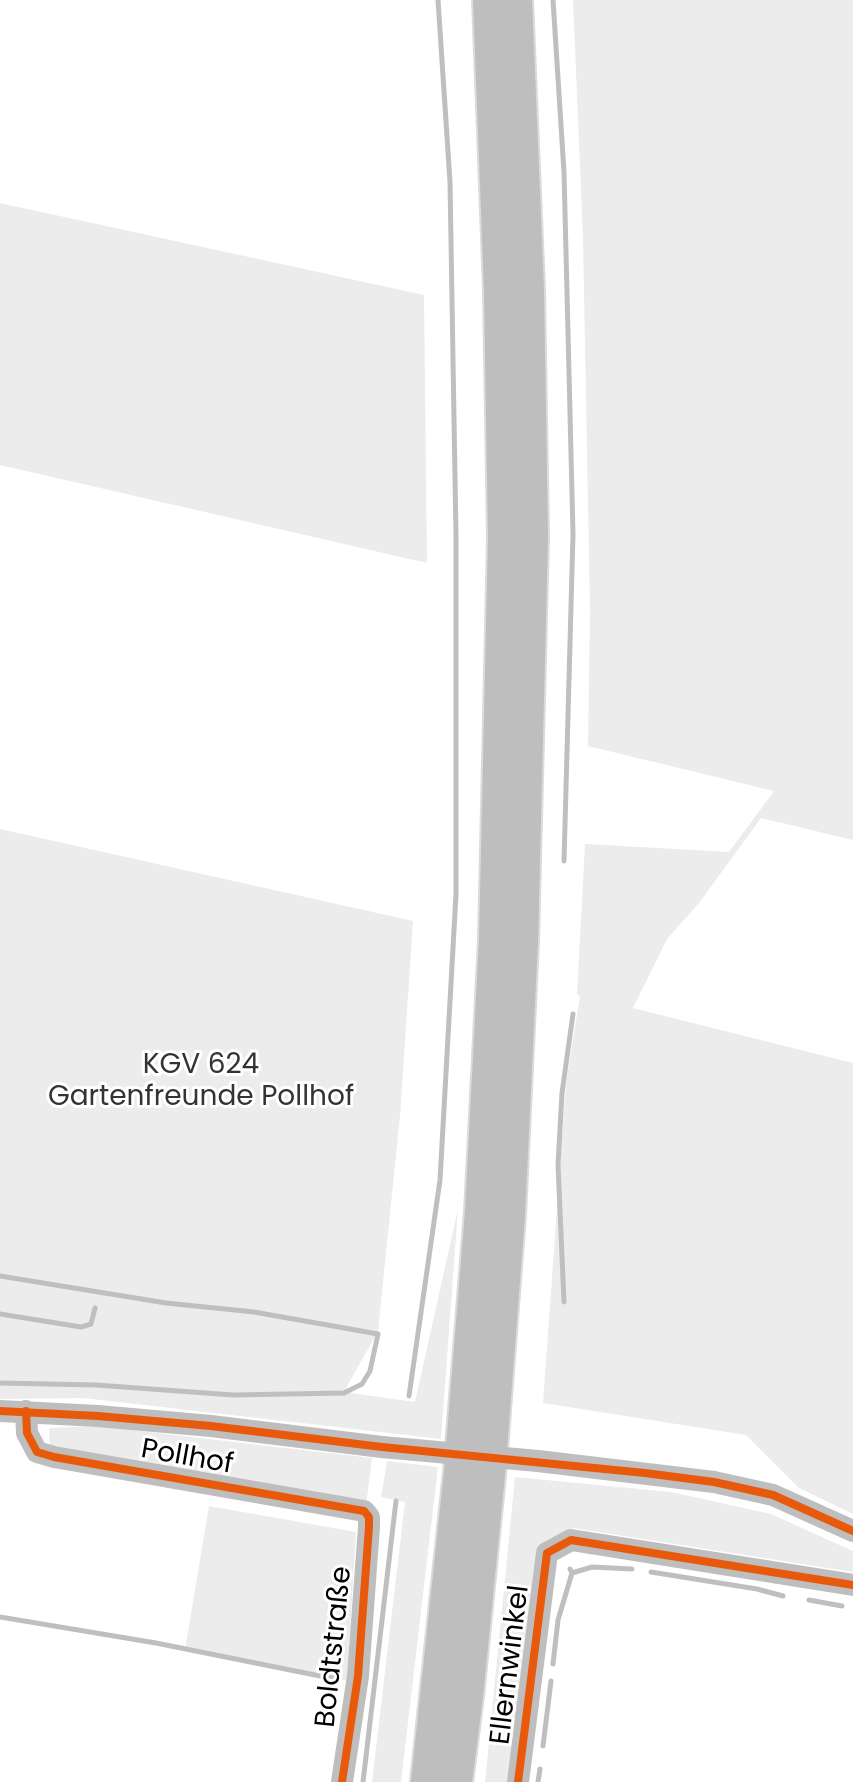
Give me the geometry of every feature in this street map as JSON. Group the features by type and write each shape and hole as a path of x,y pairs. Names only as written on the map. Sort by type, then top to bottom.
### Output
{"highway":[{"path":"427,1782 460,1472 481,1212 495,925 504,538 500,290 489,0"},
{"path":"456,1782 489,1475 509,1215 522,941 532,537 528,290 516,0"}],"street":[{"name":"Pollhof","path":"0,1411 211,1426 714,1482 773,1495 853,1531"},
{"name":"Pollhof","path":"26,1411 27,1433 37,1452 364,1511 369,1517"},
{"name":"Boldtstraße","path":"342,1782 358,1676 369,1517"},
{"name":"Ellernwinkel","path":"518,1782 547,1553 571,1540 853,1585"}],"green space":[{"path":"573,0 853,0 853,840 761,818 699,903 667,939 633,1008 853,1063 853,1514 799,1488 746,1435 543,1403 566,1084 580,996 577,994 585,844 729,852 774,791 588,746 590,610 583,239"},
{"path":"0,203 424,295 427,563 0,465"},
{"name":"KGV 624 Gartenfreunde Pollhof","path":"0,829 413,921 400,1116 378,1331 344,1392 415,1402 458,1209 441,1439 83,1398 0,1399"},
{"path":"97,1426 372,1458 366,1506 50,1449 49,1428"},
{"path":"387,1461 438,1467 401,1782 372,1782 405,1502 381,1497"},
{"path":"515,1477 671,1492 771,1514 853,1551 853,1572 573,1528 539,1547 507,1782 485,1782"},
{"path":"209,1506 356,1532 347,1681 185,1650"}],"waterway":[{"path":"409,1396 440,1180 456,894 456,536 450,182 438,0"},
{"path":"553,0 564,172 573,534 564,861"},
{"path":"564,1302 558,1165 562,1093 573,1014"},
{"path":"0,1276 166,1303 254,1312 378,1334 370,1371 362,1384 344,1393 233,1395 96,1385 0,1383"},
{"path":"0,1314 81,1327 91,1324 95,1308"},
{"path":"363,1782 396,1501"},
{"path":"572,1573 592,1567 632,1569"},
{"path":"553,1664 558,1620 572,1573 570,1569"},
{"path":"651,1572 783,1596"},
{"path":"809,1600 842,1606"},
{"path":"0,1617 335,1677"},
{"path":"543,1746 551,1681"},
{"path":"538,1782 540,1769"}],"cycle path":[{"path":"0,1411 211,1426 714,1482 773,1495 853,1531"},
{"path":"26,1411 27,1433 37,1452 364,1511 369,1517 369,1527 358,1676 342,1782"},
{"path":"518,1782 547,1553 571,1540 853,1585"}]}
